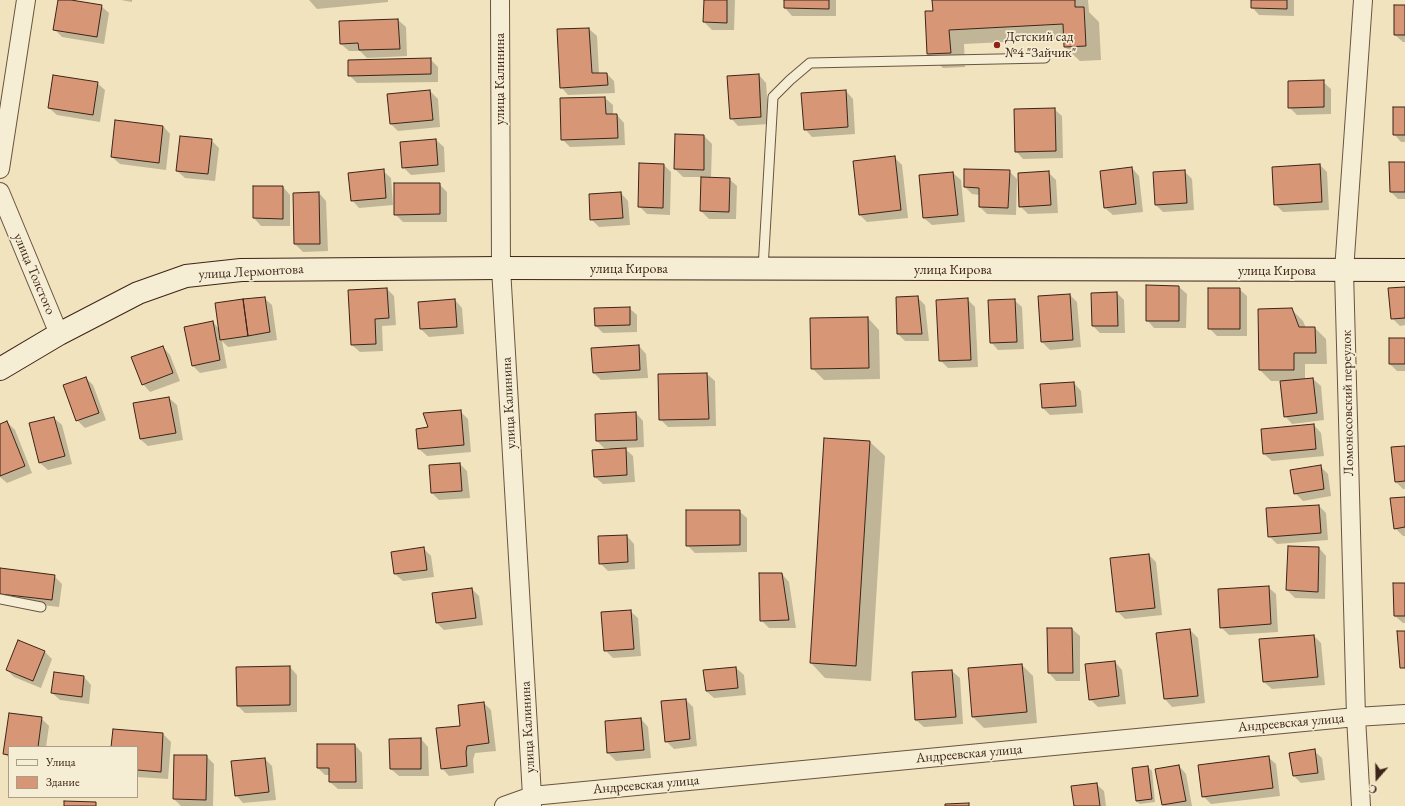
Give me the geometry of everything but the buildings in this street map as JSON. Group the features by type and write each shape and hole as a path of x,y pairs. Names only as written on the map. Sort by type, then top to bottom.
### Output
{"street":[{"path":"0,169 26,0"},
{"name":"улица Калинина","path":"500,0 501,268 532,801"},
{"name":"Ломоносовский переулок","path":"1361,806 1356,717 1344,271 1363,0"},
{"name":"улица Толстого","path":"0,192 59,334"},
{"name":"улица Кирова","path":"501,268 1405,270"},
{"name":"улица Лермонтова","path":"0,369 59,334 138,292 186,276 241,270 501,268"},
{"name":"Андреевская улица","path":"504,806 532,801 1356,717 1405,714"}],"lane":[{"path":"763,269 772,97 810,63 1045,58"},
{"path":"0,599 41,607"}],"place":[{"name":"Детский сад №4 \"Зайчик\"","path":"997,45"}]}
